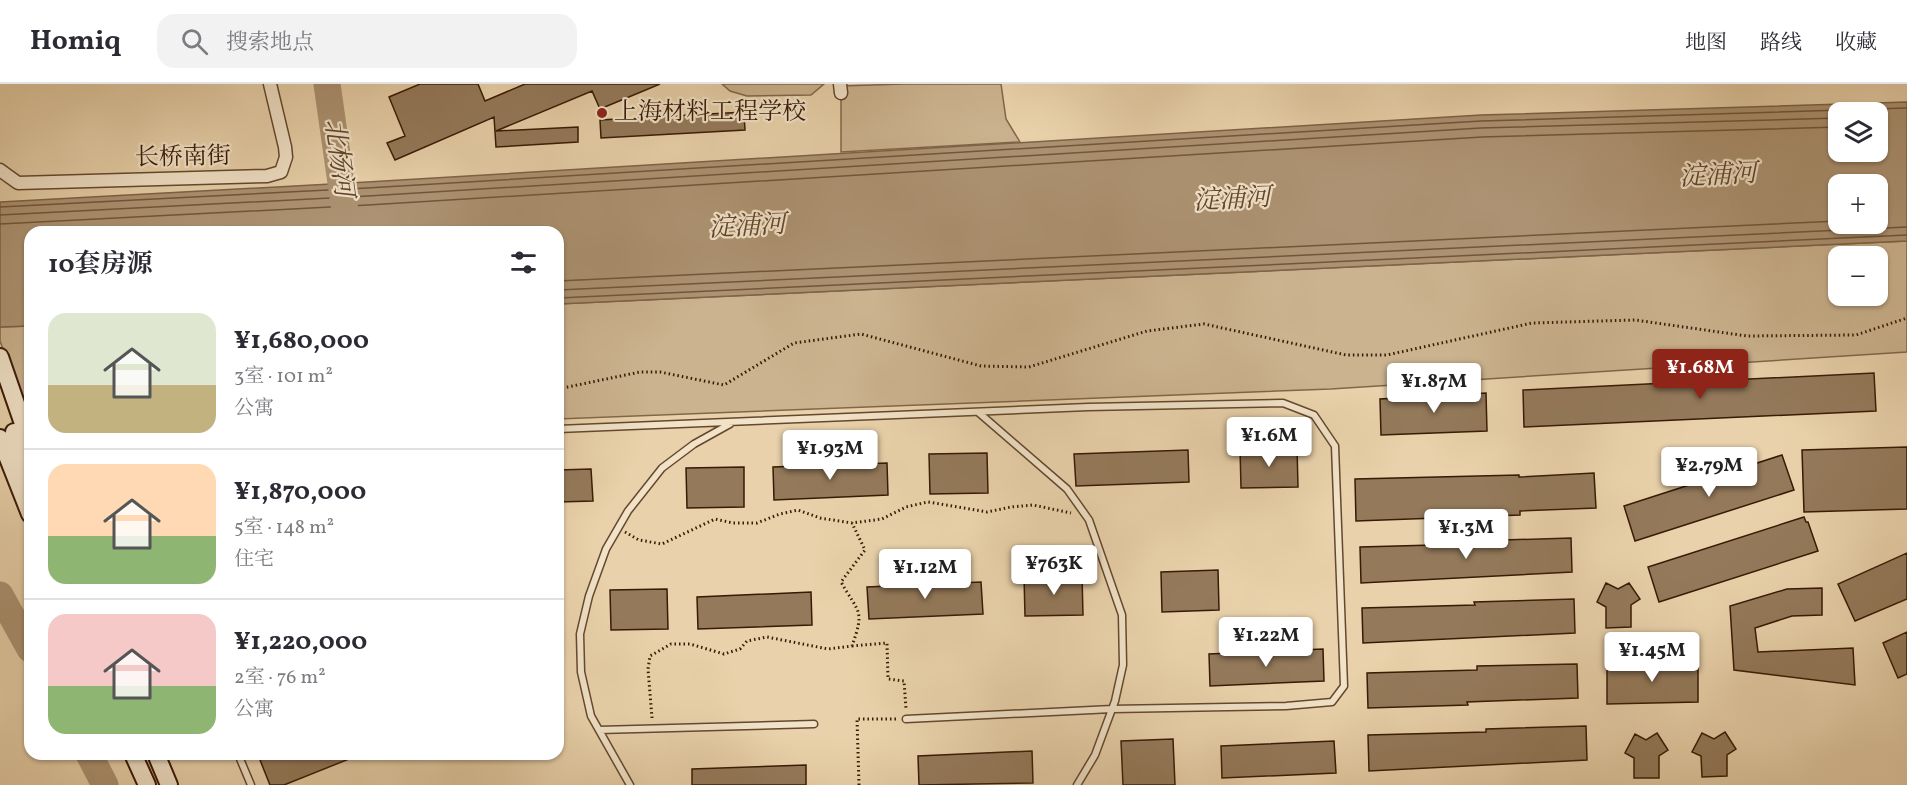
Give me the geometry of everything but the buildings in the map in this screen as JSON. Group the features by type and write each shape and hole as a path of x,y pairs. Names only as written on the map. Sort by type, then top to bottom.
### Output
{"street":[{"name":"长桥南街","path":"0,170 18,183 267,177 280,172 286,157 270,84"},
{"path":"0,357 24,427"},
{"path":"0,388 24,458"},
{"path":"0,438 24,499"},
{"path":"136,760 147,785"},
{"path":"159,760 169,785"}],"lane":[{"path":"564,429 978,412 1283,403 1314,415 1335,446 1344,686 1332,702 1286,706 1112,709 906,719"},
{"path":"978,412 1067,489 1089,520 1122,615 1123,665 1112,709 1095,755 1077,785"},
{"path":"630,785 591,716 581,672 580,634 589,596 602,559 618,528 628,511 662,468 694,444 733,422"},
{"path":"599,730 814,724"},
{"path":"241,760 251,785"}],"path":[{"path":"564,388 640,372 660,372 724,385 794,343 861,334 981,366 1029,367 1147,332 1204,324 1346,355 1386,355 1532,323 1635,320 1746,336 1856,335 1907,318"},
{"path":"618,528 639,540 662,544 715,519 733,523 757,523 798,510 820,518 852,523 882,519 906,507 928,502 987,512 1033,505 1059,512 1085,515"},
{"path":"852,523 865,550 841,582 861,619 852,646"},
{"path":"652,728 648,669 650,656 671,644 690,644 724,654 740,649 747,641 767,637 828,649 887,643 888,679 904,681 906,719 857,719 859,785"}],"shaded area":[{"path":"722,84 824,84 811,95 747,96 730,91"},
{"path":"1001,84 1006,119 1020,142 841,152 841,86"},
{"path":"1907,241 1907,352 1331,389 564,419 564,304"},
{"path":"24,326 24,405 0,341 0,327"}],"water":[{"name":"淀浦河","path":"1907,102 1907,241 564,304 564,226 24,226 24,326 0,327 0,202 1481,115 1828,104 1828,162 1888,162 1888,103"}],"waterway":[{"name":"北杨河","path":"327,84 347,226"},
{"path":"0,595 24,638"},
{"path":"92,760 105,785"}],"place":[{"name":"上海材料工程学校","path":"602,113"}]}
